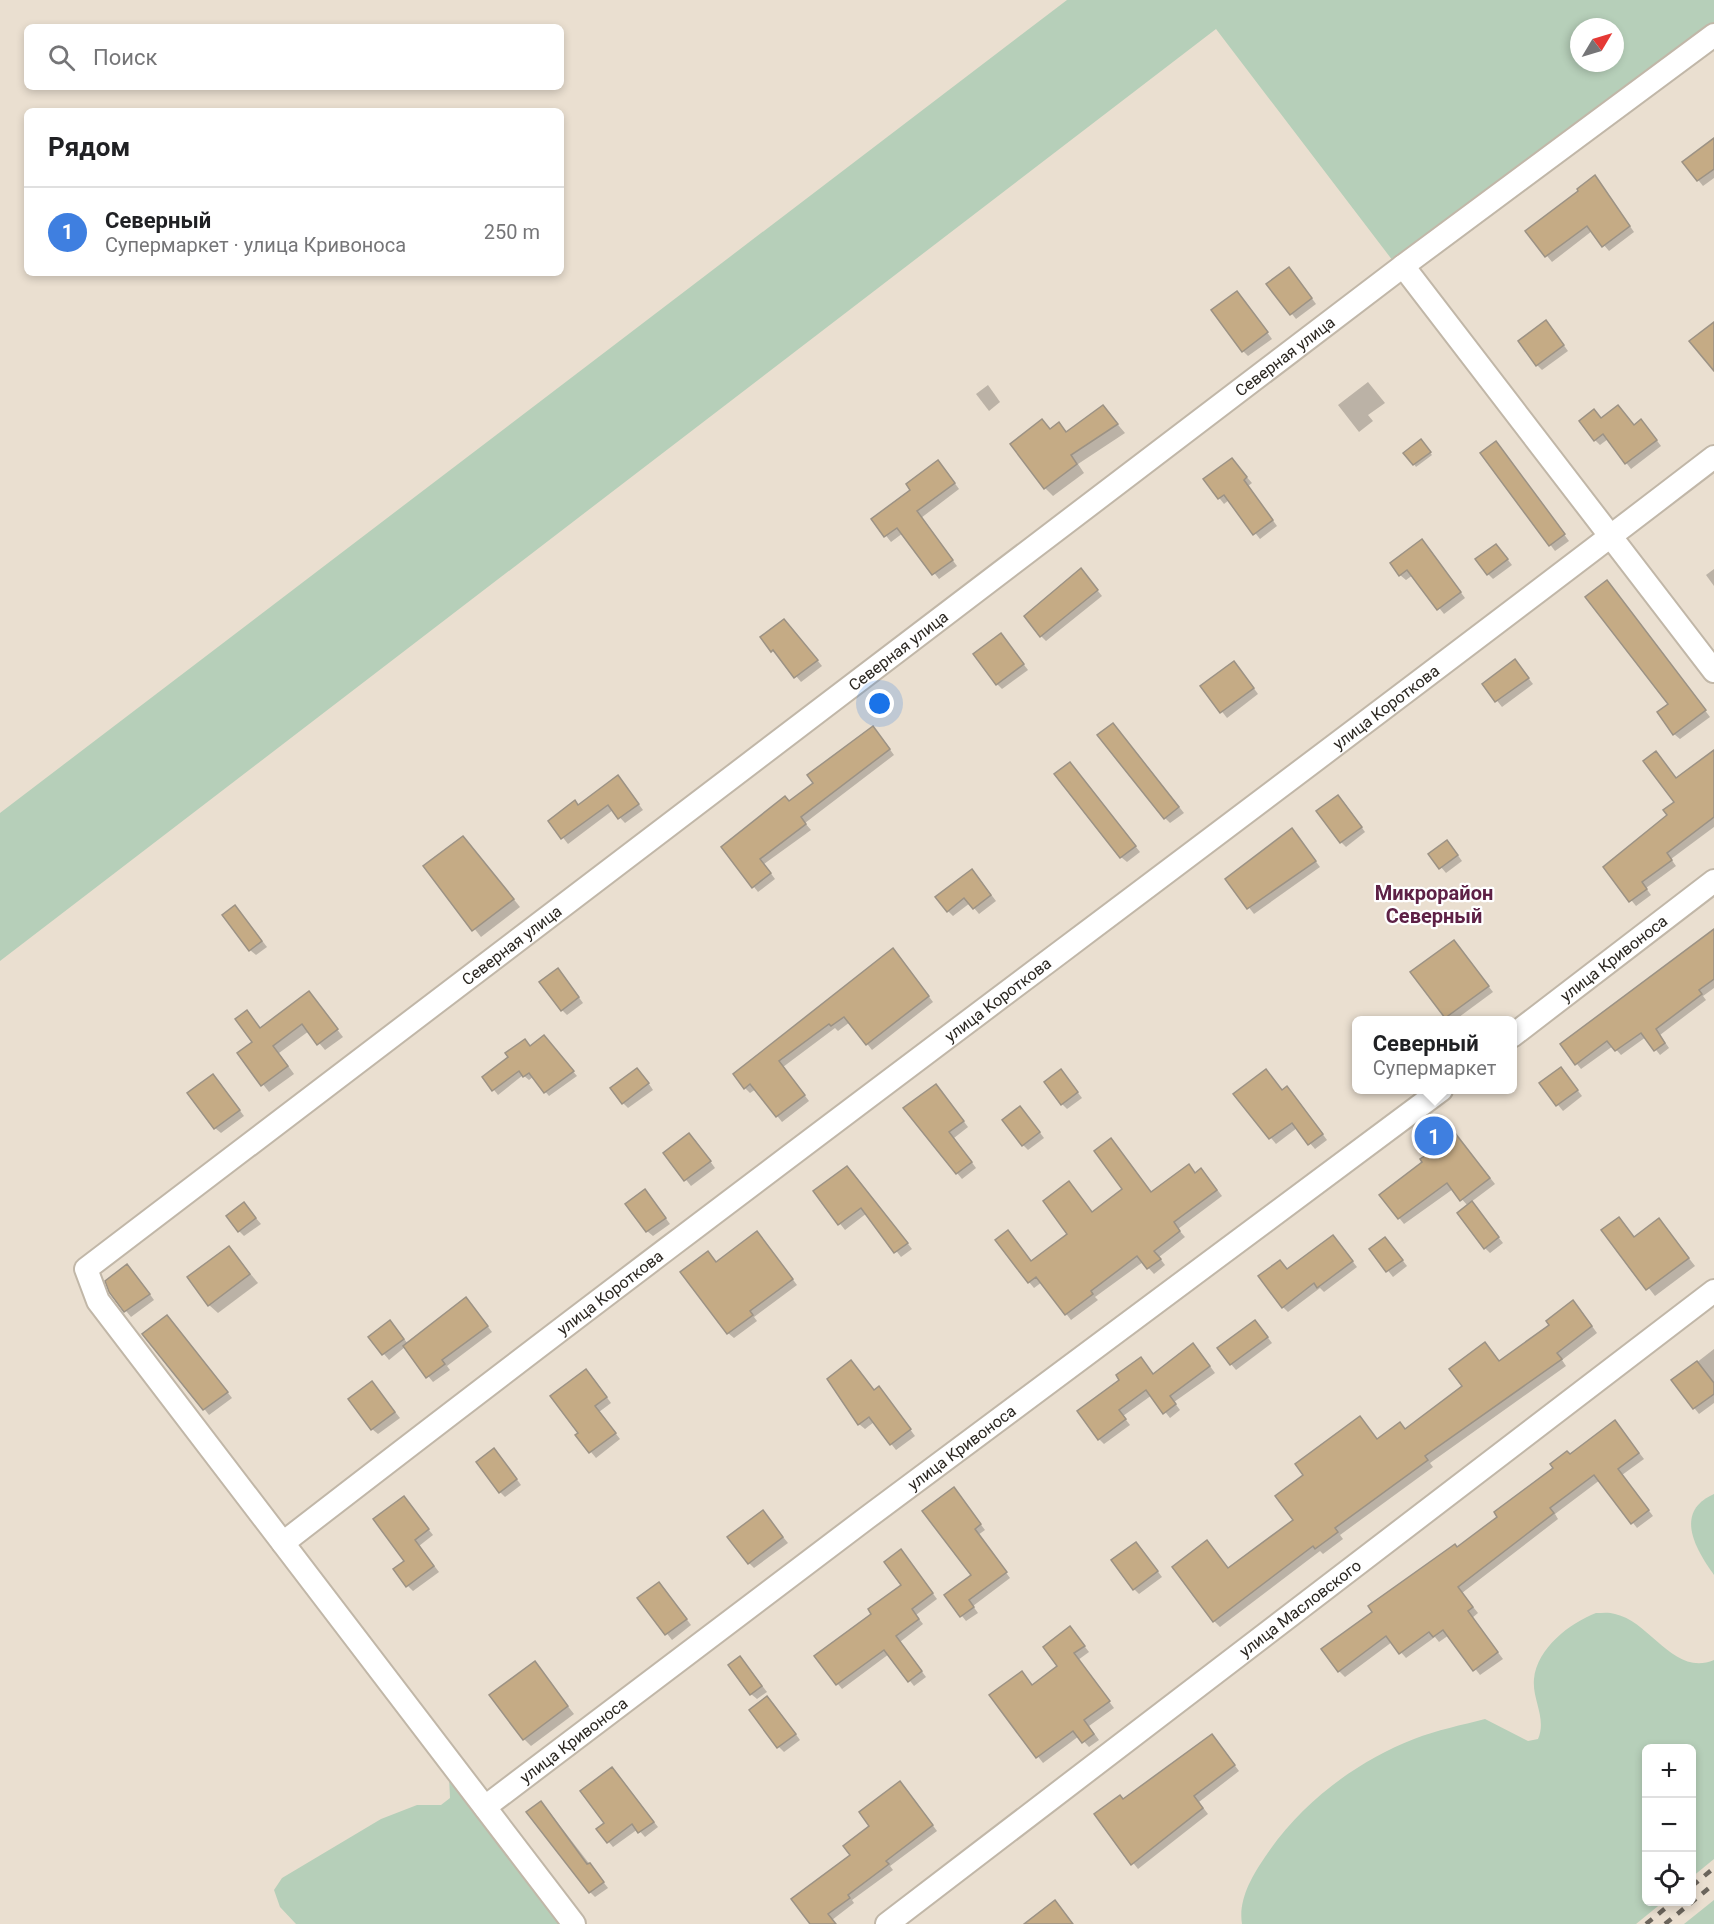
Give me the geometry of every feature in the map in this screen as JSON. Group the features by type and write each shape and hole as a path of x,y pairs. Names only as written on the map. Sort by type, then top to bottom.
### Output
{"street":[{"name":"Северная улица","path":"283,1543 98,1301 86,1269 1403,266 1714,35"},
{"path":"1403,266 1714,671"},
{"name":"улица Короткова","path":"283,1543 583,1310 1275,793 1714,458"},
{"name":"улица Кривоноса","path":"1517,1032 1714,882"},
{"name":"улица Кривоноса","path":"485,1807 877,1510 1434,1094"},
{"name":"улица Масловского","path":"886,1924 1714,1291"},
{"path":"283,1543 574,1924"}],"green space":[{"path":"1067,0 1714,0 1714,22 1393,261 1216,29 0,961 0,813"},
{"path":"1714,1494 1714,1575 1695,1543 1691,1521 1694,1511 1701,1502"},
{"path":"1596,1613 1613,1613 1628,1619 1675,1655 1687,1661 1700,1663 1714,1660 1714,1859 1696,1874 1696,1744 1642,1744 1642,1906 1658,1906 1636,1924 1242,1924 1244,1897 1265,1857 1295,1819 1312,1802 1350,1772 1392,1748 1414,1739 1485,1719 1528,1741 1538,1739 1541,1724 1534,1687 1536,1668 1541,1657 1556,1638 1586,1617"},
{"path":"449,1776 561,1924 296,1924 280,1907 274,1890 282,1878 381,1819 417,1805 441,1805 450,1798"},
{"path":"1714,1900 1714,1924 1684,1924"}],"building":[{"path":"1714,138 1714,169 1697,181 1682,162"},
{"path":"1595,175 1630,226 1602,247 1587,226 1545,257 1525,231 1578,191 1577,189"},
{"path":"1289,267 1312,298 1290,315 1266,284"},
{"path":"1237,291 1268,332 1242,352 1211,310"},
{"path":"1546,320 1564,345 1536,366 1518,341"},
{"path":"1714,322 1714,371 1689,341"},
{"path":"1103,405 1118,424 1071,455 1077,464 1044,489 1010,444 1042,419 1050,429 1059,422 1066,432"},
{"path":"1618,405 1634,425 1641,419 1657,440 1625,464 1603,434 1594,441 1579,421 1594,409 1601,418"},
{"path":"1421,439 1431,452 1413,465 1403,453"},
{"path":"1496,441 1565,534 1549,546 1480,453"},
{"path":"1232,458 1247,477 1244,480 1273,520 1253,535 1224,495 1218,499 1203,479"},
{"path":"938,460 955,483 917,511 953,560 932,575 897,528 884,537 871,519 910,490 906,484"},
{"path":"1422,539 1461,592 1437,610 1407,570 1399,576 1390,563"},
{"path":"1496,544 1508,559 1487,575 1475,559"},
{"path":"1081,568 1098,590 1040,637 1024,616"},
{"path":"1607,580 1706,710 1673,735 1657,712 1668,704 1585,597"},
{"path":"784,619 818,660 794,678 760,637"},
{"path":"1001,633 1024,664 996,685 973,654"},
{"path":"1515,659 1529,678 1495,702 1482,684"},
{"path":"1234,661 1254,688 1220,713 1200,686"},
{"path":"1113,723 1179,807 1164,819 1097,735"},
{"path":"873,726 890,749 801,817 806,824 760,859 771,873 752,888 721,847 785,796 789,801 813,783 807,775"},
{"path":"1714,750 1714,817 1667,853 1672,860 1642,882 1647,889 1629,902 1603,867 1667,815 1663,810 1674,802 1643,761 1656,751 1676,778"},
{"path":"1070,762 1136,846 1120,858 1054,774"},
{"path":"618,775 639,804 618,819 608,805 561,839 548,821 575,800 578,805"},
{"path":"1338,795 1362,827 1340,843 1316,811"},
{"path":"1292,828 1316,861 1247,909 1225,879"},
{"path":"463,836 514,899 472,931 423,866"},
{"path":"1447,840 1458,855 1439,869 1428,854"},
{"path":"972,869 991,895 973,909 964,898 947,912 935,897"},
{"path":"235,905 262,941 249,951 222,915"},
{"path":"1714,929 1714,979 1699,990 1702,994 1656,1029 1665,1043 1654,1051 1641,1033 1615,1051 1607,1041 1575,1065 1560,1044"},
{"path":"1454,940 1489,986 1448,1016 1443,1016 1410,972"},
{"path":"893,948 929,996 866,1045 844,1017 831,1026 829,1024 779,1061 805,1095 776,1117 750,1084 744,1089 733,1074"},
{"path":"558,968 579,997 561,1011 539,982"},
{"path":"309,991 338,1029 317,1045 302,1024 273,1046 288,1066 261,1086 237,1053 252,1042 235,1019 247,1010 260,1028"},
{"path":"544,1035 574,1071 544,1093 529,1073 523,1077 519,1071 492,1091 482,1077 508,1057 505,1053 525,1039 530,1046"},
{"path":"1561,1067 1578,1090 1556,1106 1539,1083"},
{"path":"637,1068 649,1083 622,1104 610,1088"},
{"path":"1061,1069 1078,1092 1061,1105 1044,1082"},
{"path":"1266,1069 1282,1090 1287,1086 1323,1134 1308,1145 1292,1123 1269,1139 1233,1094"},
{"path":"213,1074 240,1110 214,1129 187,1093"},
{"path":"936,1084 964,1121 949,1132 972,1162 956,1174 903,1108"},
{"path":"1020,1106 1040,1132 1022,1146 1002,1120"},
{"path":"1440,1122 1451,1137 1455,1133 1490,1178 1460,1201 1447,1183 1398,1219 1379,1195 1422,1162 1420,1159 1426,1155 1416,1140"},
{"path":"689,1133 711,1161 684,1181 663,1153"},
{"path":"1111,1138 1151,1192 1189,1164 1195,1173 1201,1168 1217,1190 1174,1222 1180,1231 1154,1251 1161,1259 1147,1269 1137,1256 1091,1291 1093,1294 1065,1315 1036,1277 1028,1283 995,1240 1008,1230 1031,1261 1067,1234 1043,1201 1069,1181 1092,1212 1122,1189 1094,1151"},
{"path":"847,1166 908,1243 894,1253 861,1208 838,1225 813,1191"},
{"path":"645,1189 666,1218 646,1232 625,1204"},
{"path":"1472,1201 1499,1237 1484,1249 1457,1213"},
{"path":"244,1202 256,1218 238,1232 226,1216"},
{"path":"1619,1217 1634,1237 1659,1218 1689,1258 1646,1290 1601,1230"},
{"path":"757,1231 793,1279 750,1311 753,1315 727,1334 680,1272 708,1251 716,1262"},
{"path":"1333,1235 1353,1261 1317,1288 1314,1283 1282,1308 1258,1276 1280,1260 1287,1269"},
{"path":"1385,1237 1403,1260 1386,1272 1369,1249"},
{"path":"229,1246 250,1274 208,1306 187,1277"},
{"path":"127,1264 150,1294 124,1312 109,1292 105,1281"},
{"path":"466,1297 488,1326 442,1360 445,1364 426,1378 403,1346"},
{"path":"1573,1300 1592,1326 1557,1353 1562,1359 1425,1456 1428,1460 1335,1528 1338,1532 1315,1549 1313,1546 1213,1622 1172,1567 1207,1540 1228,1568 1293,1520 1275,1496 1303,1475 1295,1464 1360,1416 1377,1439 1400,1422 1405,1429 1462,1386 1449,1369 1485,1342 1499,1361 1549,1325 1546,1321"},
{"path":"167,1315 228,1392 203,1410 142,1334"},
{"path":"390,1320 404,1339 382,1355 368,1337"},
{"path":"1255,1320 1268,1337 1230,1365 1217,1348"},
{"path":"1193,1343 1210,1366 1170,1396 1176,1404 1163,1414 1146,1390 1119,1410 1126,1419 1098,1440 1077,1411 1119,1380 1116,1375 1141,1357 1153,1374"},
{"path":"851,1360 874,1390 879,1386 911,1429 890,1445 869,1417 858,1425 827,1379"},
{"path":"1697,1361 1714,1383 1714,1394 1693,1409 1671,1380"},
{"path":"586,1369 607,1397 595,1406 616,1433 589,1453 575,1435 578,1433 550,1396"},
{"path":"372,1381 395,1412 371,1430 348,1399"},
{"path":"1615,1420 1639,1453 1618,1469 1649,1510 1631,1524 1594,1475 1550,1508 1554,1513 1458,1587 1473,1607 1468,1611 1498,1652 1473,1671 1443,1630 1433,1637 1429,1632 1399,1654 1386,1636 1338,1672 1321,1649 1372,1612 1368,1606 1455,1544 1457,1547 1497,1517 1494,1512 1553,1468 1550,1464 1567,1451 1570,1454"},
{"path":"494,1448 517,1479 499,1493 476,1462"},
{"path":"954,1487 981,1524 975,1529 1007,1572 969,1600 974,1607 960,1617 944,1595 971,1575 922,1511"},
{"path":"404,1496 429,1529 415,1540 434,1566 406,1587 393,1569 404,1561 373,1519"},
{"path":"763,1510 783,1537 748,1564 727,1537"},
{"path":"1136,1542 1158,1571 1133,1590 1111,1560"},
{"path":"901,1549 933,1593 912,1609 919,1619 896,1636 922,1671 908,1682 884,1650 836,1685 814,1656 871,1614 868,1609 901,1585 884,1562"},
{"path":"659,1582 687,1619 665,1635 637,1598"},
{"path":"1070,1626 1085,1646 1074,1653 1110,1701 1084,1720 1094,1734 1082,1743 1073,1731 1036,1758 989,1695 1022,1671 1032,1685 1057,1666 1043,1647"},
{"path":"740,1656 762,1686 750,1695 728,1665"},
{"path":"535,1661 568,1706 523,1740 489,1695"},
{"path":"767,1696 796,1734 777,1748 749,1710"},
{"path":"1212,1734 1235,1765 1194,1796 1203,1808 1131,1865 1094,1814 1120,1795 1123,1799"},
{"path":"612,1767 654,1822 638,1833 632,1824 607,1843 596,1829 604,1823 580,1791"},
{"path":"900,1781 933,1825 886,1861 889,1864 848,1895 850,1898 828,1914 836,1924 810,1924 791,1899 850,1855 843,1846 869,1826 859,1812"},
{"path":"541,1801 587,1864 590,1863 604,1882 589,1893 526,1812"},
{"path":"1055,1900 1073,1924 1024,1924"}],"railway":[{"path":"1696,1883 1714,1868"},
{"path":"1665,1924 1714,1884"},
{"path":"1646,1924 1668,1906"}],"place":[{"name":"Северный","path":"1434,1136"}],"district":[{"name":"Микрорайон Северный","path":"1434,904"}]}
